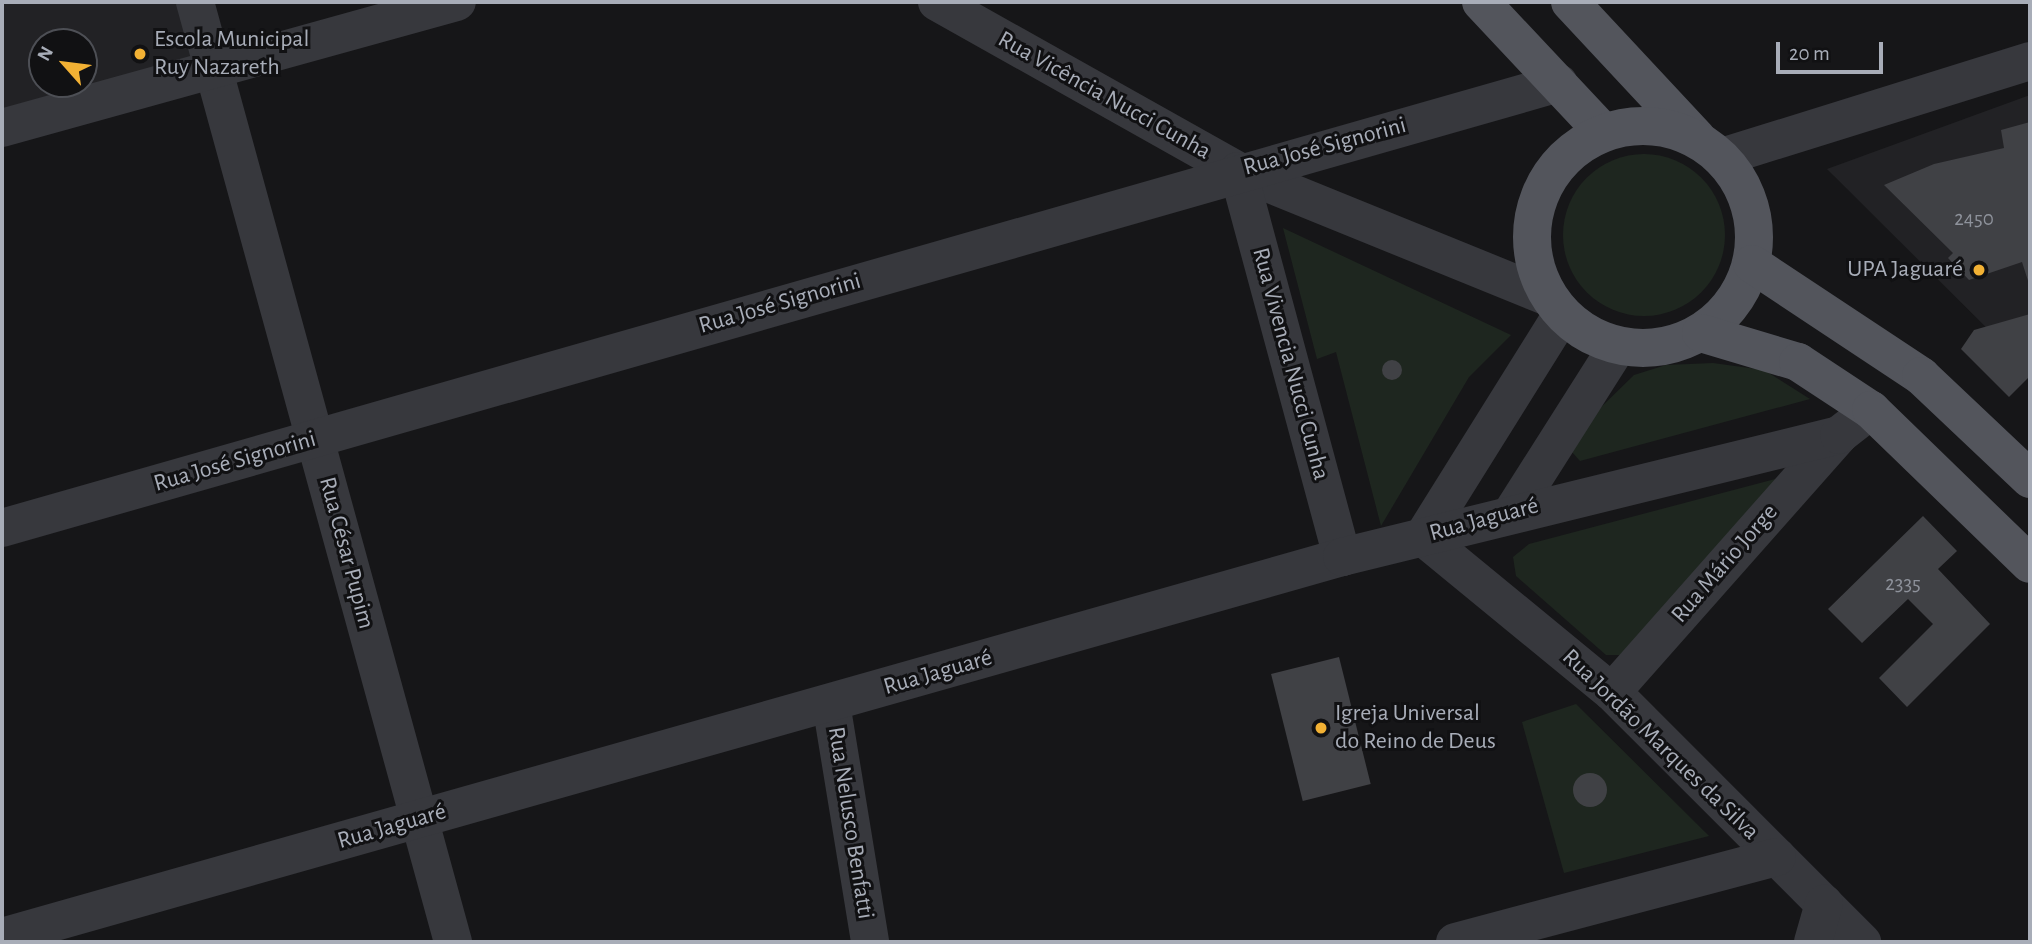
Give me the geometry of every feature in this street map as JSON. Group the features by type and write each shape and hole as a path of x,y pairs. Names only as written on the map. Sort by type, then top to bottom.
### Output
{"main road":[{"path":"1481,2 1603,132"},
{"path":"1570,2 1710,148 1744,189 1755,226 1752,264 1733,304 1700,334 1660,349 1617,347 1554,306 1531,249 1536,201 1562,159 1603,132 1668,127 1710,148"},
{"path":"1752,264 1921,376 2030,479"},
{"path":"1700,334 1798,362 1871,410 2030,564"}],"street":[{"name":"Rua César Pupim","path":"195,2 453,942"},
{"path":"2,128 457,2"},
{"name":"Rua Vicência Nucci Cunha","path":"937,2 1238,171 1554,306"},
{"path":"1710,148 2030,61"},
{"name":"Rua José Signorini","path":"2,528 1238,171 1559,83"},
{"name":"Rua Vivencia Nucci Cunha","path":"1238,171 1342,557"},
{"path":"1423,537 1554,306"},
{"path":"1514,511 1617,347"},
{"name":"Rua Jaguaré","path":"2,937 1342,557 1514,511 1839,435 1871,410"},
{"name":"Rua Mário Jorge","path":"1612,692 1839,435"},
{"name":"Rua Jordão Marques da Silva","path":"1423,537 1612,692 1862,942"},
{"name":"Rua Nelusco Benfatti","path":"831,703 870,942"},
{"path":"1455,942 1777,858"},
{"path":"1813,942 1824,904"}],"shaded area":[{"name":"Escola Municipal Ruy Nazareth","path":"2,2 182,2 199,65 98,92 98,28 28,28 28,98 76,98 2,118"},
{"name":"UPA Jaguaré","path":"2030,95 2030,371 1827,169"},
{"path":"1644,154 1675,161 1701,178 1718,204 1725,235 1718,266 1701,292 1675,309 1644,316 1613,309 1587,292 1570,266 1563,235 1570,204 1587,178 1613,161"},
{"path":"1283,228 1511,335 1469,377 1381,526 1336,352 1317,359"},
{"path":"1713,363 1764,370 1810,399 1580,461 1571,451 1590,418 1634,375 1666,365"},
{"path":"1779,478 1629,655 1606,655 1516,576 1513,557 1529,544"},
{"path":"1576,704 1709,836 1564,873 1522,722"}],"building":[{"name":"UPA Jaguaré","path":"2030,122 2030,287 2022,262 1969,280 1948,258 1953,253 1884,185 1934,164 2004,148 2001,130"},
{"name":"UPA Jaguaré","path":"2030,314 2030,376 2009,397 1961,349 1974,330"},
{"path":"1392,360 1399,363 1402,370 1399,377 1392,380 1385,377 1382,370 1385,363"},
{"path":"1923,516 1957,551 1938,569 1990,624 1907,707 1879,678 1933,624 1908,599 1862,643 1828,609"},
{"name":"Igreja Universal do Reino de Deus","path":"1339,657 1371,784 1303,801 1271,674"},
{"path":"1590,773 1602,778 1607,790 1602,802 1590,807 1578,802 1573,790 1578,778"}],"place":[{"name":"Escola Municipal Ruy Nazareth","path":"140,54"},
{"name":"UPA Jaguaré","path":"1979,270"},
{"name":"Igreja Universal do Reino de Deus","path":"1321,728"}]}
